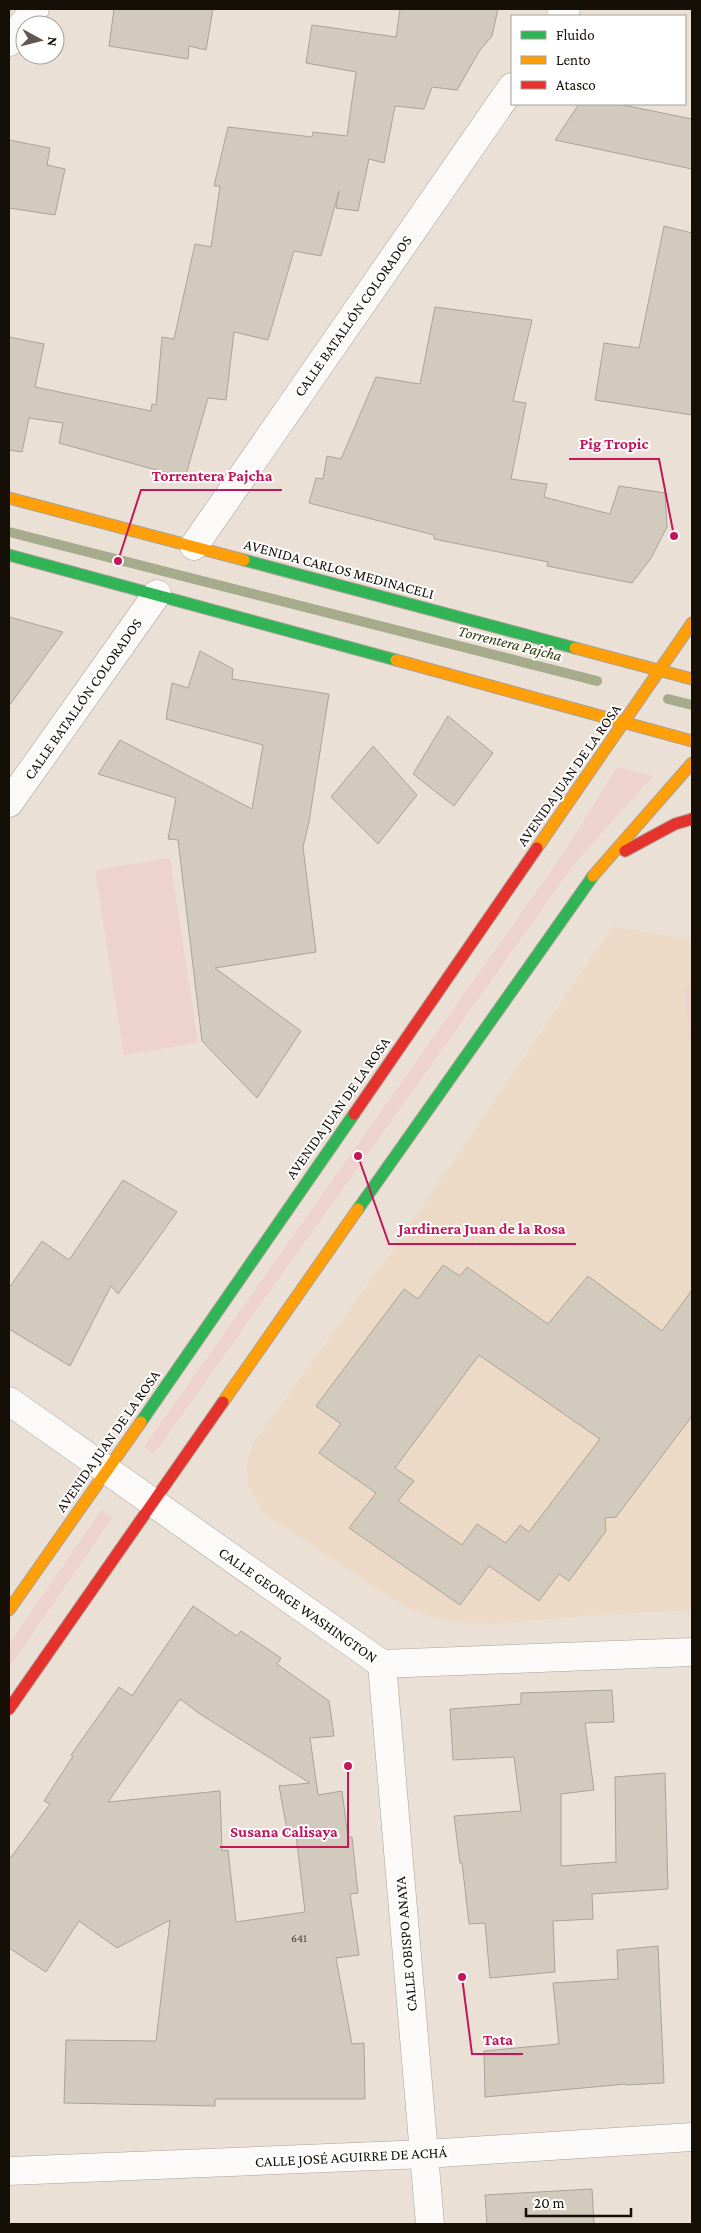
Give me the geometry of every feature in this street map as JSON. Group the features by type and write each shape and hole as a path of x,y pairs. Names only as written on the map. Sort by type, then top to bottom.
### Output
{"main road":[{"name":"AVENIDA CARLOS MEDINACELI","path":"9,498 692,679"},
{"path":"9,555 692,741"},
{"name":"AVENIDA JUAN DE LA ROSA","path":"9,1610 107,1471 692,622"},
{"path":"9,1709 152,1502 589,881 692,763"},
{"path":"589,881 629,847 675,824 692,819"}],"street":[{"path":"9,42 15,30"},
{"name":"CALLE BATALLÓN COLORADOS","path":"194,546 511,88"},
{"name":"CALLE BATALLÓN COLORADOS","path":"9,803 157,594"},
{"name":"CALLE GEORGE WASHINGTON","path":"9,1401 382,1664 692,1652"},
{"name":"CALLE OBISPO ANAYA","path":"382,1664 430,2224"},
{"name":"CALLE JOSÉ AGUIRRE DE ACHÁ","path":"9,2171 425,2154 692,2137"}],"shaded area":[{"path":"617,767 653,776 574,864 154,1454 144,1447 565,851"},
{"path":"170,858 198,1043 124,1055 95,870"},
{"path":"613,926 692,940 692,1610 580,1616 496,1624 462,1623 432,1617 408,1608 380,1591 263,1513 248,1486 246,1464 254,1442 397,1244"},
{"path":"692,987 692,1059 685,988"},
{"path":"101,1510 112,1518 9,1668 9,1645"}],"building":[{"path":"114,9 213,9 206,50 189,46 188,59 109,46"},
{"path":"400,9 498,9 492,36 480,50 457,90 432,87 424,109 395,106 384,163 369,159 358,211 336,208 339,191 321,256 294,251 268,340 234,332 226,400 208,398 185,478 59,443 63,423 29,418 22,452 9,450 9,337 44,344 35,387 151,411 152,404 156,405 162,337 174,339 195,244 211,247 220,186 214,186 228,127 312,137 313,132 347,136 356,72 306,63 312,25 396,37"},
{"path":"578,105 623,105 692,119 692,169 555,140"},
{"path":"9,140 50,148 47,165 65,169 55,215 9,208"},
{"path":"664,226 692,233 692,415 595,400 604,343 639,348"},
{"path":"435,307 532,320 513,401 526,403 511,479 547,484 544,497 610,514 619,486 665,493 667,527 651,558 632,583 547,566 548,562 434,539 434,535 309,503 316,478 323,479 327,456 341,459 376,377 420,384"},
{"path":"9,617 63,632 9,706"},
{"path":"200,651 233,669 232,679 329,694 309,822 303,847 316,952 215,968 301,1031 257,1098 202,1041 178,840 168,839 176,798 98,774 120,740 252,809 263,745 166,719 172,683 188,688"},
{"path":"448,716 493,753 454,806 413,774"},
{"path":"373,746 417,795 378,844 331,797"},
{"path":"123,1180 177,1212 118,1294 111,1286 70,1366 9,1329 9,1288 42,1241 69,1260"},
{"path":"443,1265 460,1276 467,1267 548,1324 588,1276 662,1331 692,1290 692,1416 616,1517 605,1518 606,1531 569,1581 559,1574 539,1601 489,1566 460,1605 349,1528 376,1493 319,1453 341,1424 316,1406 404,1289 418,1299","holes":["479,1355 600,1439 529,1532 520,1525 506,1543 477,1524 462,1545 398,1501 414,1481 395,1468"]},
{"path":"193,1606 237,1636 241,1631 281,1658 277,1664 329,1701 334,1736 310,1738 318,1795 342,1791 348,1837 352,1837 358,1893 350,1894 359,1955 336,1958 352,2044 364,2043 365,2099 215,2099 215,2106 64,2103 66,2040 156,2041 170,1920 117,1948 79,1921 46,1972 9,1948 9,1860 50,1804 44,1801 73,1756 71,1755 119,1687 132,1696","holes":["180,1699 200,1714 310,1783 279,1786 288,1835 296,1834 305,1912 236,1922 228,1850 222,1851 220,1791 108,1802"]},
{"path":"612,1690 614,1722 585,1723 594,1790 561,1794 561,1866 616,1862 615,1777 665,1773 668,1889 592,1894 593,1919 553,1921 555,1972 490,1978 485,1923 469,1924 454,1816 521,1811 514,1757 453,1760 450,1709 521,1704 521,1693"},
{"path":"658,1946 664,2083 626,2084 485,2097 484,2051 559,2044 553,1983 618,1979 617,1950"},
{"path":"592,2189 594,2224 487,2224 485,2195"}],"waterway":[{"name":"Torrentera Pajcha","path":"9,532 597,681"},
{"name":"Torrentera Pajcha","path":"668,699 692,705"}],"traffic: fast":[{"path":"9,555 396,660"},
{"path":"244,560 575,648"},
{"path":"358,1209 593,876"},
{"path":"141,1422 354,1114"}],"traffic: slow":[{"path":"9,498 244,560"},
{"path":"537,848 692,623"},
{"path":"575,648 692,679"},
{"path":"396,660 692,741"},
{"path":"593,876 692,763"},
{"path":"223,1402 358,1209"},
{"path":"9,1610 141,1422"}],"traffic: jam":[{"path":"625,851 675,824 692,819"},
{"path":"354,1114 537,848"},
{"path":"9,1709 223,1402"}],"place":[{"name":"Pig Tropic","path":"674,536"},
{"name":"Torrentera Pajcha","path":"118,561"},
{"name":"Jardinera Juan de la Rosa","path":"358,1156"},
{"name":"Susana Calisaya","path":"348,1766"},
{"name":"Tata","path":"462,1977"}]}
